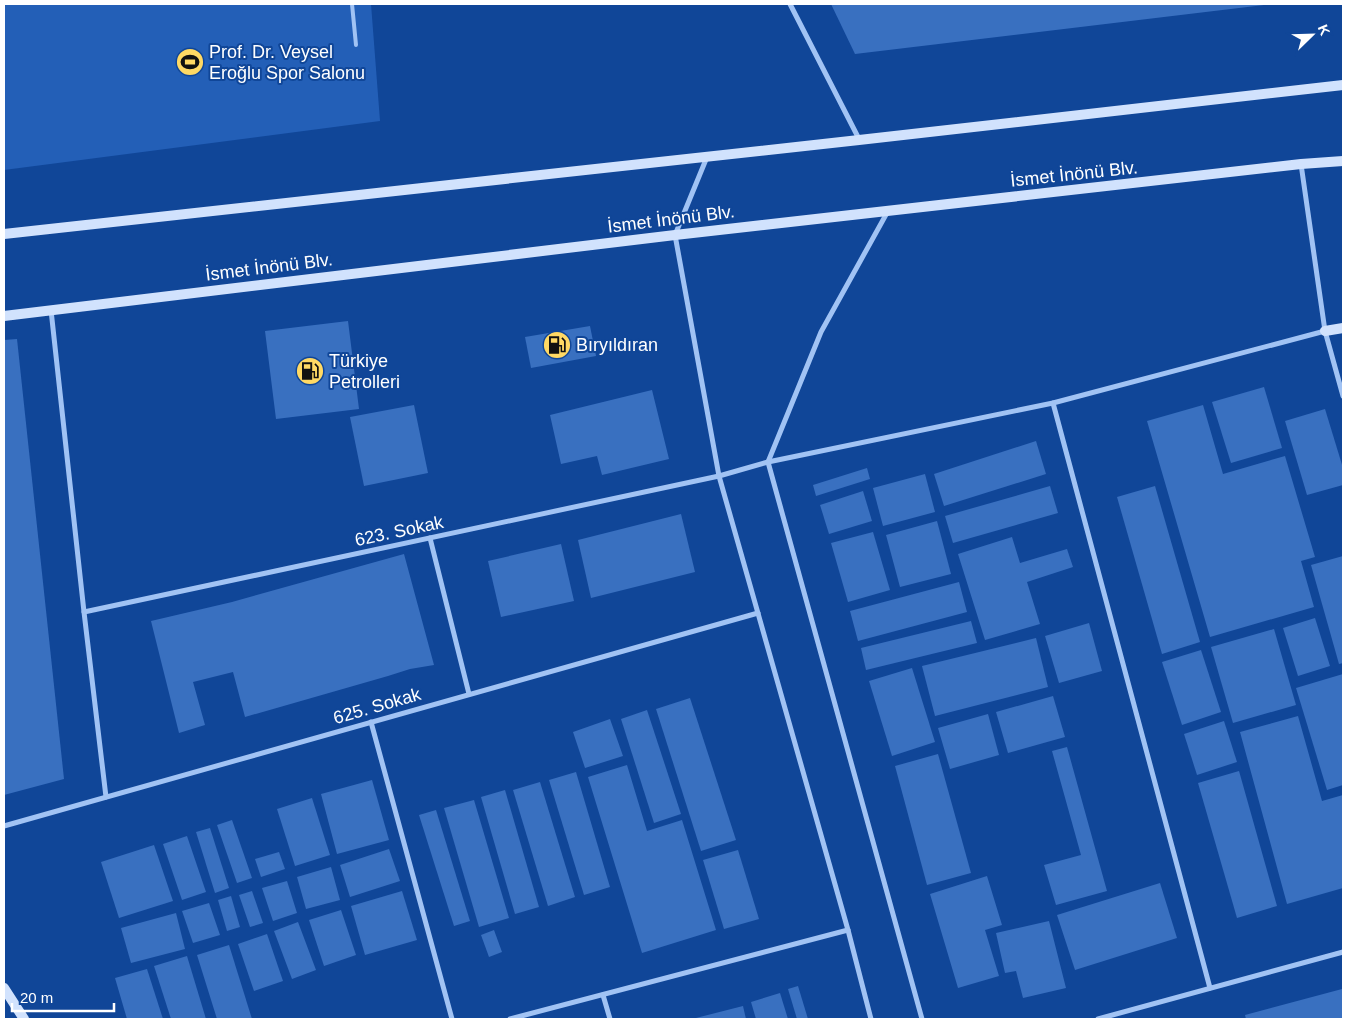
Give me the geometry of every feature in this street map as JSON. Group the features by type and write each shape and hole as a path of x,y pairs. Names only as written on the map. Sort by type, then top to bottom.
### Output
{"main road":[{"path":"4,234 1343,85"},
{"name":"İsmet İnönü Blv.","path":"4,316 675,235 1301,164 1343,161"},
{"path":"1325,331 1343,328"},
{"path":"4,988 24,1019"}],"street":[{"path":"790,4 859,140"},
{"path":"706,157 675,235 719,476 848,930 871,1019"},
{"path":"1301,164 1325,331 1343,396"},
{"path":"888,211 821,332 768,462 922,1019"},
{"path":"51,310 106,797"},
{"name":"623. Sokak","path":"84,612 719,476 768,462 1053,403 1325,331"},
{"path":"1053,403 1210,988"},
{"path":"430,538 469,694"},
{"name":"625. Sokak","path":"4,826 758,613"},
{"path":"370,722 452,1019"},
{"path":"510,1019 848,930"},
{"path":"1098,1019 1343,952"},
{"path":"603,995 610,1019"}],"lane":[{"path":"352,4 356,45"}],"shaded area":[{"name":"Prof. Dr. Veysel Eroğlu Spor Salonu","path":"4,4 371,4 380,121 4,170"}],"building":[{"path":"831,4 1264,4 1264,5 855,54"},
{"path":"348,321 359,409 276,419 265,331"},
{"path":"590,326 596,356 531,368 525,337"},
{"path":"17,339 64,779 4,795 4,340"},
{"path":"1264,387 1282,448 1231,463 1212,402"},
{"path":"652,390 669,459 602,475 597,456 561,464 550,415"},
{"path":"414,405 428,473 364,486 350,417"},
{"path":"1203,405 1223,474 1285,456 1315,557 1301,561 1314,607 1210,637 1147,421"},
{"path":"1325,409 1343,468 1343,485 1307,495 1285,421"},
{"path":"1036,441 1046,474 944,506 934,474"},
{"path":"867,468 870,479 816,496 813,485"},
{"path":"925,474 935,512 883,526 873,488"},
{"path":"1050,486 1058,513 953,543 945,516"},
{"path":"1155,486 1200,642 1162,654 1117,497"},
{"path":"863,491 872,521 829,534 820,505"},
{"path":"681,514 695,572 591,598 578,540"},
{"path":"937,521 951,574 900,587 886,535"},
{"path":"873,532 890,590 848,602 831,543"},
{"path":"1012,537 1020,563 1067,549 1073,567 1027,582 1040,624 985,640 958,554"},
{"path":"561,544 574,601 501,617 488,561"},
{"path":"404,554 434,665 410,669 245,717 233,672 193,682 205,725 179,733 151,621 232,602"},
{"path":"1343,556 1343,663 1339,664 1311,565"},
{"path":"959,582 967,612 858,641 850,611"},
{"path":"1315,618 1330,666 1298,676 1283,628"},
{"path":"971,621 977,643 866,670 861,648"},
{"path":"1089,623 1102,671 1059,683 1045,636"},
{"path":"1274,629 1296,705 1233,723 1211,647"},
{"path":"1036,638 1048,687 935,716 922,666"},
{"path":"1201,650 1221,712 1182,725 1162,662"},
{"path":"912,668 935,742 892,756 869,681"},
{"path":"1343,674 1343,785 1327,790 1296,688"},
{"path":"1053,696 1065,737 1008,753 996,712"},
{"path":"690,698 736,840 701,851 656,709"},
{"path":"647,710 681,814 654,823 621,719"},
{"path":"988,714 999,755 950,769 938,728"},
{"path":"1298,716 1322,801 1343,795 1343,888 1287,904 1240,732"},
{"path":"610,719 623,756 585,768 573,732"},
{"path":"1224,721 1237,762 1197,775 1184,734"},
{"path":"1067,747 1107,891 1056,905 1044,865 1081,855 1052,751"},
{"path":"938,754 971,873 927,885 895,766"},
{"path":"627,765 647,831 682,820 716,930 642,953 588,777"},
{"path":"1239,771 1277,906 1237,918 1198,783"},
{"path":"576,772 610,887 584,895 549,780"},
{"path":"372,780 389,840 337,854 321,794"},
{"path":"540,782 575,897 548,906 513,790"},
{"path":"505,790 539,907 515,914 481,797"},
{"path":"312,798 330,855 295,866 277,809"},
{"path":"474,800 509,918 479,927 444,808"},
{"path":"436,810 470,921 454,926 419,815"},
{"path":"232,820 252,878 237,883 217,825"},
{"path":"210,828 229,888 215,893 196,832"},
{"path":"187,836 206,892 182,900 163,844"},
{"path":"154,845 173,901 119,918 101,862"},
{"path":"389,849 400,881 350,897 340,865"},
{"path":"738,850 759,919 724,929 703,860"},
{"path":"279,852 285,869 261,877 255,859"},
{"path":"331,867 340,900 306,909 297,877"},
{"path":"987,876 1002,925 985,930 999,976 958,988 930,894"},
{"path":"287,881 297,913 273,921 262,888"},
{"path":"1160,883 1177,938 1075,970 1057,915"},
{"path":"252,891 263,923 250,927 239,895"},
{"path":"402,891 417,940 365,955 351,906"},
{"path":"231,896 240,927 227,931 218,900"},
{"path":"209,903 220,935 193,943 182,911"},
{"path":"341,910 356,955 324,966 309,920"},
{"path":"176,913 185,949 131,963 121,928"},
{"path":"1049,921 1066,988 1023,998 1016,971 1005,973 996,933"},
{"path":"298,922 316,970 292,979 274,931"},
{"path":"494,930 502,952 489,957 481,935"},
{"path":"267,934 283,981 254,991 238,944"},
{"path":"229,945 252,1019 217,1019 197,955"},
{"path":"187,956 206,1019 171,1019 154,966"},
{"path":"147,969 163,1019 127,1019 115,978"},
{"path":"798,986 808,1019 797,1019 788,989"},
{"path":"1342,989 1343,1019 1246,1019 1245,1015"},
{"path":"780,993 788,1019 756,1019 751,1002"},
{"path":"743,1006 746,1019 692,1019"}],"place":[{"name":"Prof. Dr. Veysel Eroğlu Spor Salonu","path":"190,62"},
{"name":"Bıryıldıran","path":"557,345"},
{"name":"Türkiye Petrolleri","path":"310,371"}]}
